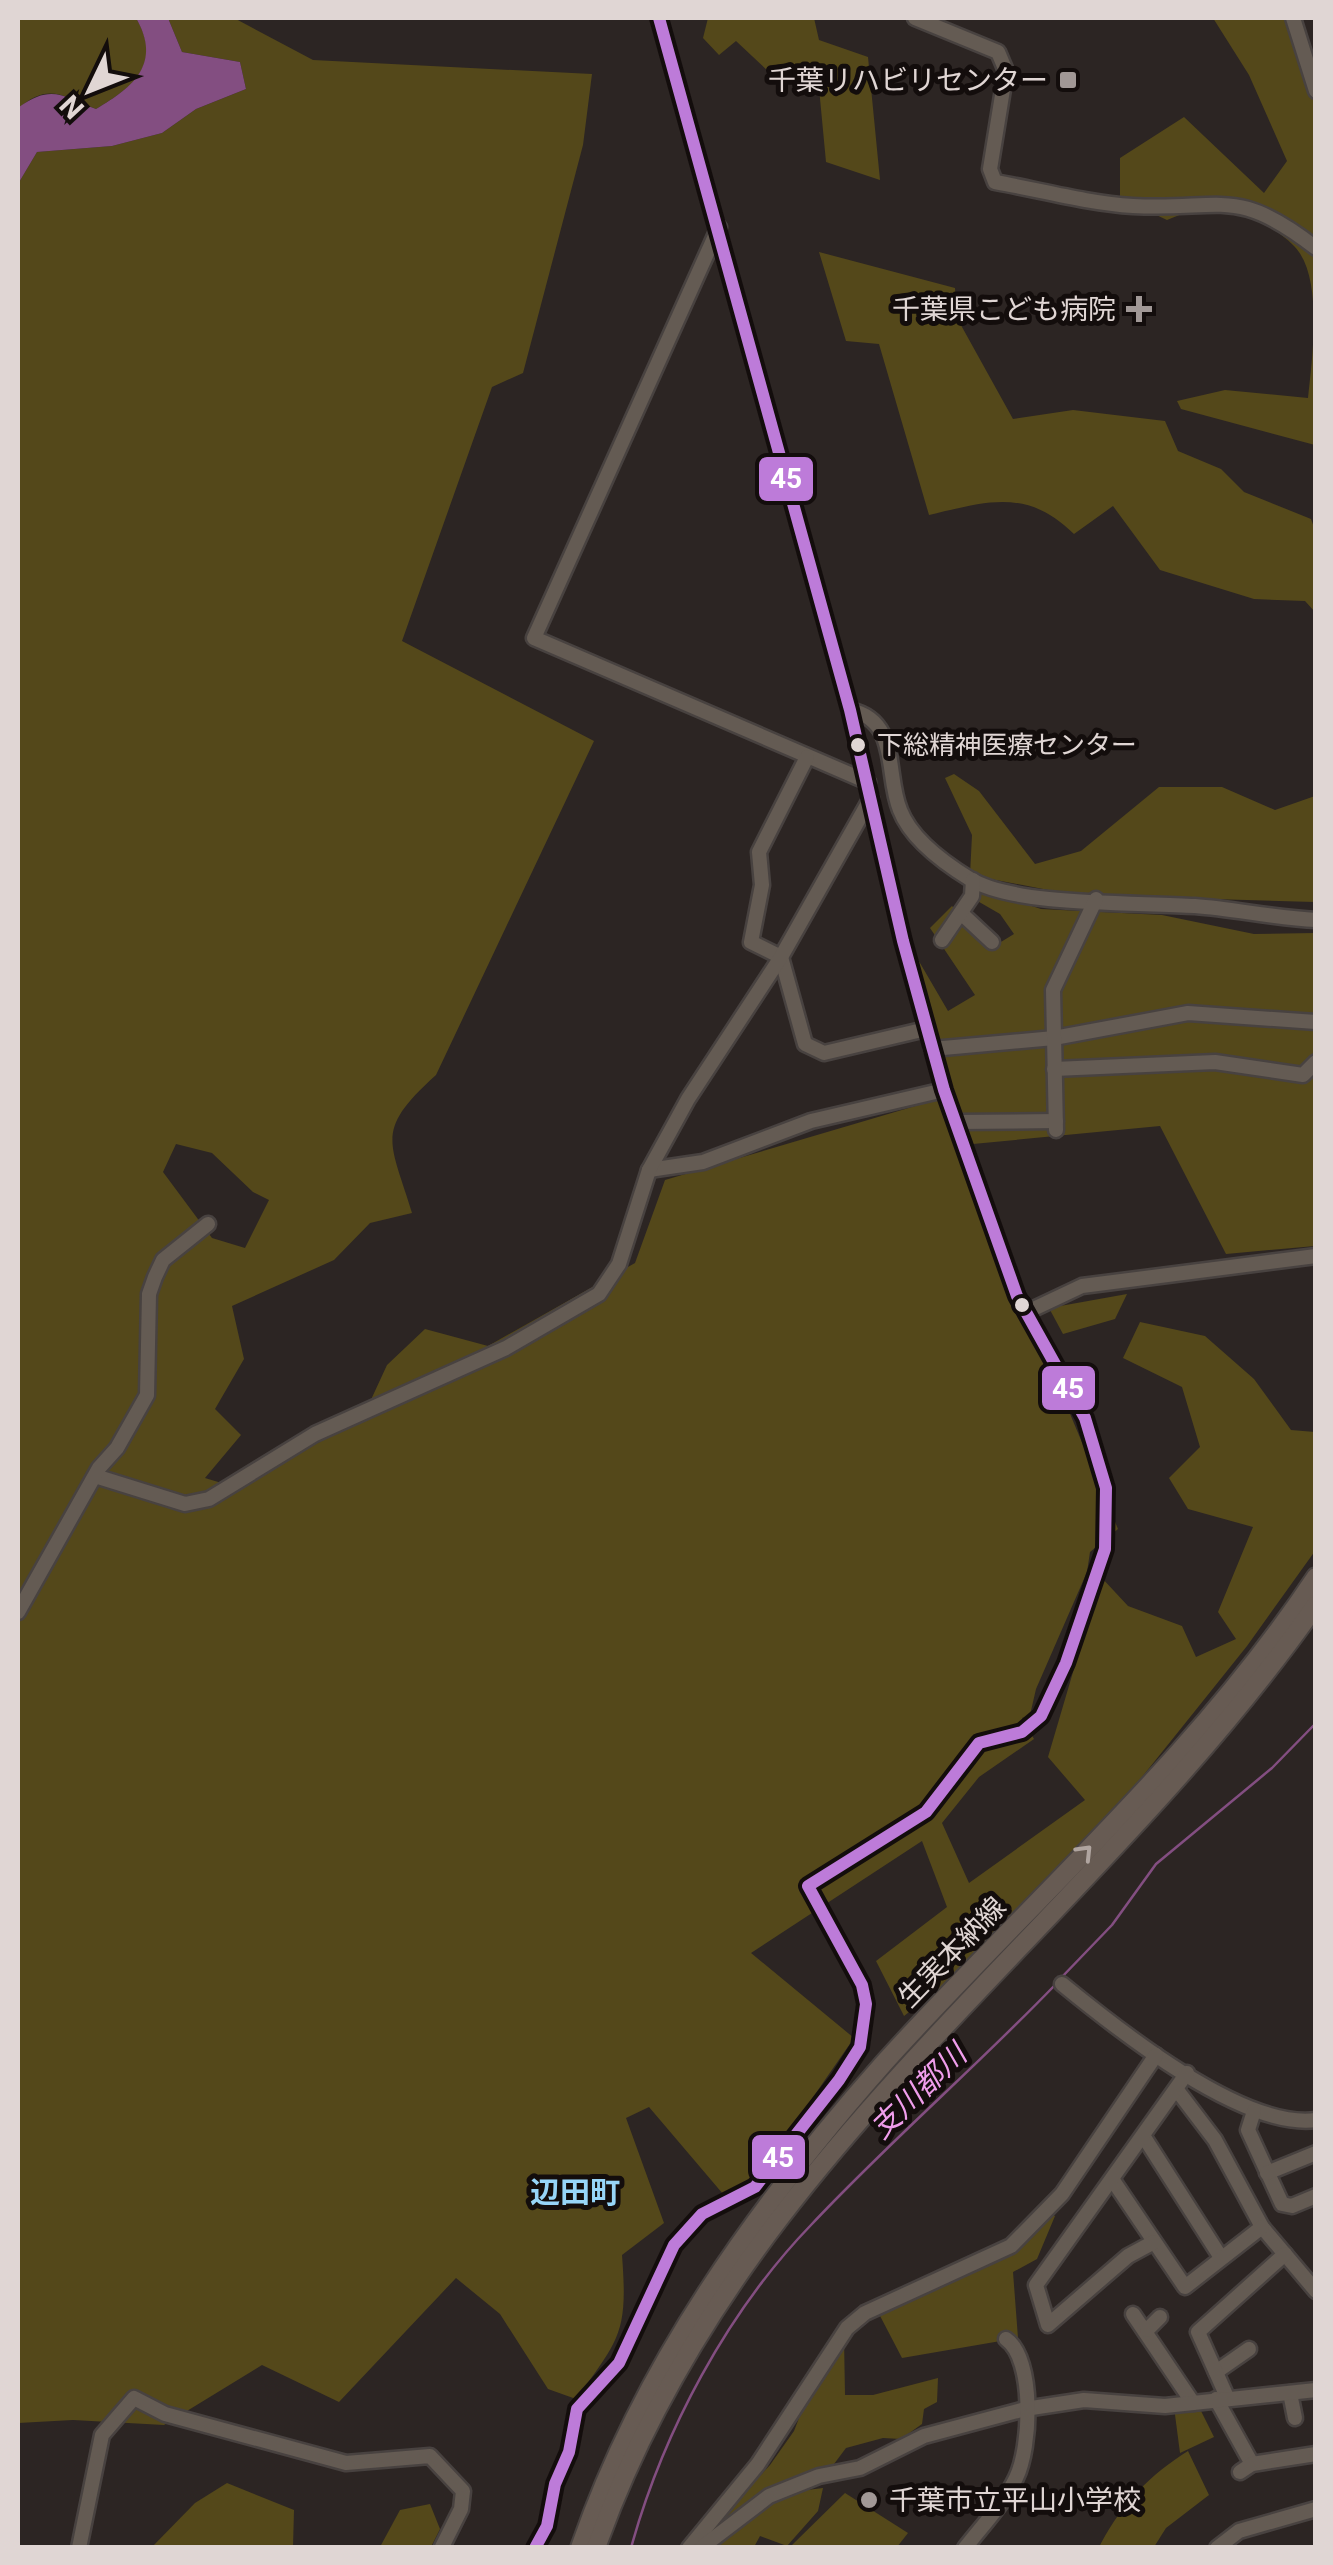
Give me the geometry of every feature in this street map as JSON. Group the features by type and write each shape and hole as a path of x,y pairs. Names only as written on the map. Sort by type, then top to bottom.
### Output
{"main road":[{"name":"生実本納線","path":"580,2548 610,2468 657,2375 791,2176 884,2064 1216,1710 1316,1577"},
{"name":"生実本納線","path":"596,2548 667,2388 739,2274 818,2166 898,2073 1198,1754 1316,1605"}],"street":[{"path":"535,2548 547,2526 555,2484 570,2452 577,2409 619,2363 674,2246 702,2214 755,2186 840,2080 860,2047 866,2004 862,1985 808,1886 926,1812 978,1743 1031,1728 1066,1664 1105,1549 1106,1488 1085,1418 1017,1296 926,1029 850,710 753,364 720,227 684,118 659,18"},
{"path":"915,18 998,52 1006,72 990,169 995,182 1121,205 1220,202 1259,208 1316,248"},
{"path":"1293,18 1316,91"},
{"path":"720,227 534,638 868,782"},
{"path":"850,710 865,713 877,723 891,758 900,812 914,832 972,880 1027,895 1316,920"},
{"path":"807,756 758,862 762,885 752,942 781,958 805,1044 824,1053 926,1029"},
{"path":"95,1476 185,1504 209,1499 315,1434 492,1354 599,1294 619,1264 650,1170 688,1099 781,958 872,798"},
{"path":"942,940 972,896 972,880"},
{"path":"956,1122 1056,1126 1053,990 1096,899"},
{"path":"962,914 992,942"},
{"path":"932,1049 1054,1038 1188,1013 1316,1022"},
{"path":"1054,1069 1216,1062 1288,1076 1303,1075 1316,1062"},
{"path":"650,1170 704,1162 811,1121 944,1090"},
{"path":"18,1612 95,1476 117,1448 147,1395 149,1294 162,1260 208,1224"},
{"path":"1027,1312 1082,1286 1316,1256"},
{"path":"1062,1984 1135,2043 1254,2110 1294,2122 1316,2120"},
{"path":"689,2548 758,2464 814,2386 847,2328 865,2313 1010,2246 1062,2194 1156,2055"},
{"path":"1154,2242 1128,2256 1048,2326 1036,2286 1187,2073"},
{"path":"1176,2090 1215,2140 1262,2226 1316,2291"},
{"path":"1254,2110 1248,2130 1282,2204 1292,2206 1316,2196"},
{"path":"1144,2136 1220,2256"},
{"path":"1267,2174 1316,2153"},
{"path":"1112,2179 1185,2287 1262,2226"},
{"path":"1285,2254 1198,2332 1216,2372 1246,2468 1316,2454"},
{"path":"1133,2314 1193,2404"},
{"path":"1147,2330 1160,2317"},
{"path":"967,2547 1018,2475 1024,2455 1027,2371 1017,2347 1006,2340"},
{"path":"1216,2372 1248,2349"},
{"path":"701,2548 769,2496 819,2476 860,2468 924,2436 1025,2409 1084,2400 1193,2404 1316,2390"},
{"path":"1290,2393 1295,2418"},
{"path":"79,2548 102,2436 134,2398 165,2414 346,2464 422,2453 430,2456 463,2491 460,2509 439,2546"},
{"path":"1218,2548 1239,2531 1316,2510"}],"shaded area":[{"path":"18,18 136,18 144,34 145,61 122,92 96,109 64,96 47,94 18,109"},
{"path":"136,18 168,18 182,52 240,62 246,89 196,109 162,133 112,146 37,152 18,184 19,107 49,94 96,109 122,92 145,61 146,48"},
{"path":"168,18 234,18 313,60 592,74 583,145 523,373 492,387 402,641 594,741 436,1075 416,1094 395,1124 394,1152 412,1213 370,1223 334,1260 232,1306 244,1359 215,1409 241,1435 205,1478 238,1488 330,1436 369,1404 387,1365 425,1329 488,1346 635,1263 665,1180 939,1099 1118,1529 1090,1552 1087,1572 1036,1689 1030,1715 1022,1718 1034,1739 979,1777 942,1823 969,1883 1085,1800 1048,1757 1101,1577 1128,1606 1182,1626 1196,1657 1236,1639 1218,1612 1253,1527 1188,1509 1169,1478 1200,1447 1182,1387 1123,1358 1140,1322 1205,1336 1254,1379 1291,1430 1315,1432 1315,1551 1247,1646 1110,1817 954,1977 904,2016 876,1961 947,1907 922,1841 751,1953 854,2038 811,2100 772,2176 723,2194 649,2107 626,2118 664,2223 622,2255 624,2302 618,2333 576,2399 548,2389 500,2314 456,2278 339,2402 262,2365 164,2425 73,2420 18,2423 18,184 37,152 112,146 162,133 196,109 246,89 240,62 182,52","holes":["176,1144 212,1153 253,1192 269,1200 245,1248 212,1238 163,1172"]},
{"path":"708,18 814,18 819,40 868,57 880,180 826,162 819,88 769,72 736,41 719,55 703,38"},
{"path":"1213,18 1284,18 1315,105 1315,445 1181,409 1177,401 1225,390 1308,398 1313,297 1303,260 1294,246 1224,197 1167,220 1120,198 1120,158 1184,117 1264,193 1287,161 1249,75"},
{"path":"819,252 955,288 957,318 1013,419 1073,410 1165,421 1178,451 1221,469 1244,492 1311,519 1316,533 1315,612 1305,601 1254,599 1160,570 1113,506 1074,534 1057,519 1023,504 988,503 929,515 879,344 846,341"},
{"path":"954,774 979,791 1035,864 1081,851 1159,787 1222,787 1275,810 1315,796 1315,902 1074,895 970,875 972,835 945,778"},
{"path":"977,888 1041,909 1162,915 1254,934 1315,933 1315,1246 1226,1254 1160,1126 973,1144 953,1101 906,960 913,951 948,1011 975,995 930,928 952,906 991,948 1014,934 1000,914 974,899"},
{"path":"1127,1294 1115,1319 1063,1334 1049,1308"},
{"path":"1050,2213 1055,2216 1037,2259 1013,2272 1018,2338 902,2358 878,2312 1020,2246"},
{"path":"844,2338 845,2395 873,2395 938,2378 937,2402 924,2409 922,2424 901,2439 883,2438 846,2448 834,2464 769,2489 708,2531 770,2465 794,2431 813,2382"},
{"path":"1198,2405 1214,2437 1180,2453 1174,2407"},
{"path":"1188,2451 1209,2495 1166,2528 1154,2547 1099,2547 1137,2493"},
{"path":"227,2483 294,2510 293,2547 152,2547 195,2503"},
{"path":"823,2488 818,2511 787,2546 760,2536 754,2547 711,2548 784,2493"},
{"path":"845,2493 908,2533 897,2547 790,2547"},
{"path":"430,2504 440,2529 431,2547 380,2547 400,2510"}],"waterway":[{"name":"支川都川","path":"1060,1979 1112,1925 1156,1864 1272,1768 1316,1723"},
{"name":"支川都川","path":"631,2548 644,2504 680,2418 752,2296 780,2259 841,2194 1055,1985"}],"transit line":[{"name":"45","path":"535,2548 547,2526 577,2409 619,2363 674,2245 702,2214 755,2187 860,2047 866,2004 862,1985 808,1886 926,1812 979,1743 1022,1732 1041,1716 1066,1663 1105,1549 1106,1488 1085,1418 1017,1296 944,1090 903,941 850,710 659,18"}],"place":[{"name":"千葉リハビリセンター","path":"1068,80"},
{"name":"千葉県こども病院","path":"1139,309"},
{"name":"下総精神医療センター","path":"858,745"},
{"name":"千葉市立平山小学校","path":"869,2500"}],"district":[{"name":"辺田町","path":"575,2192"}]}
